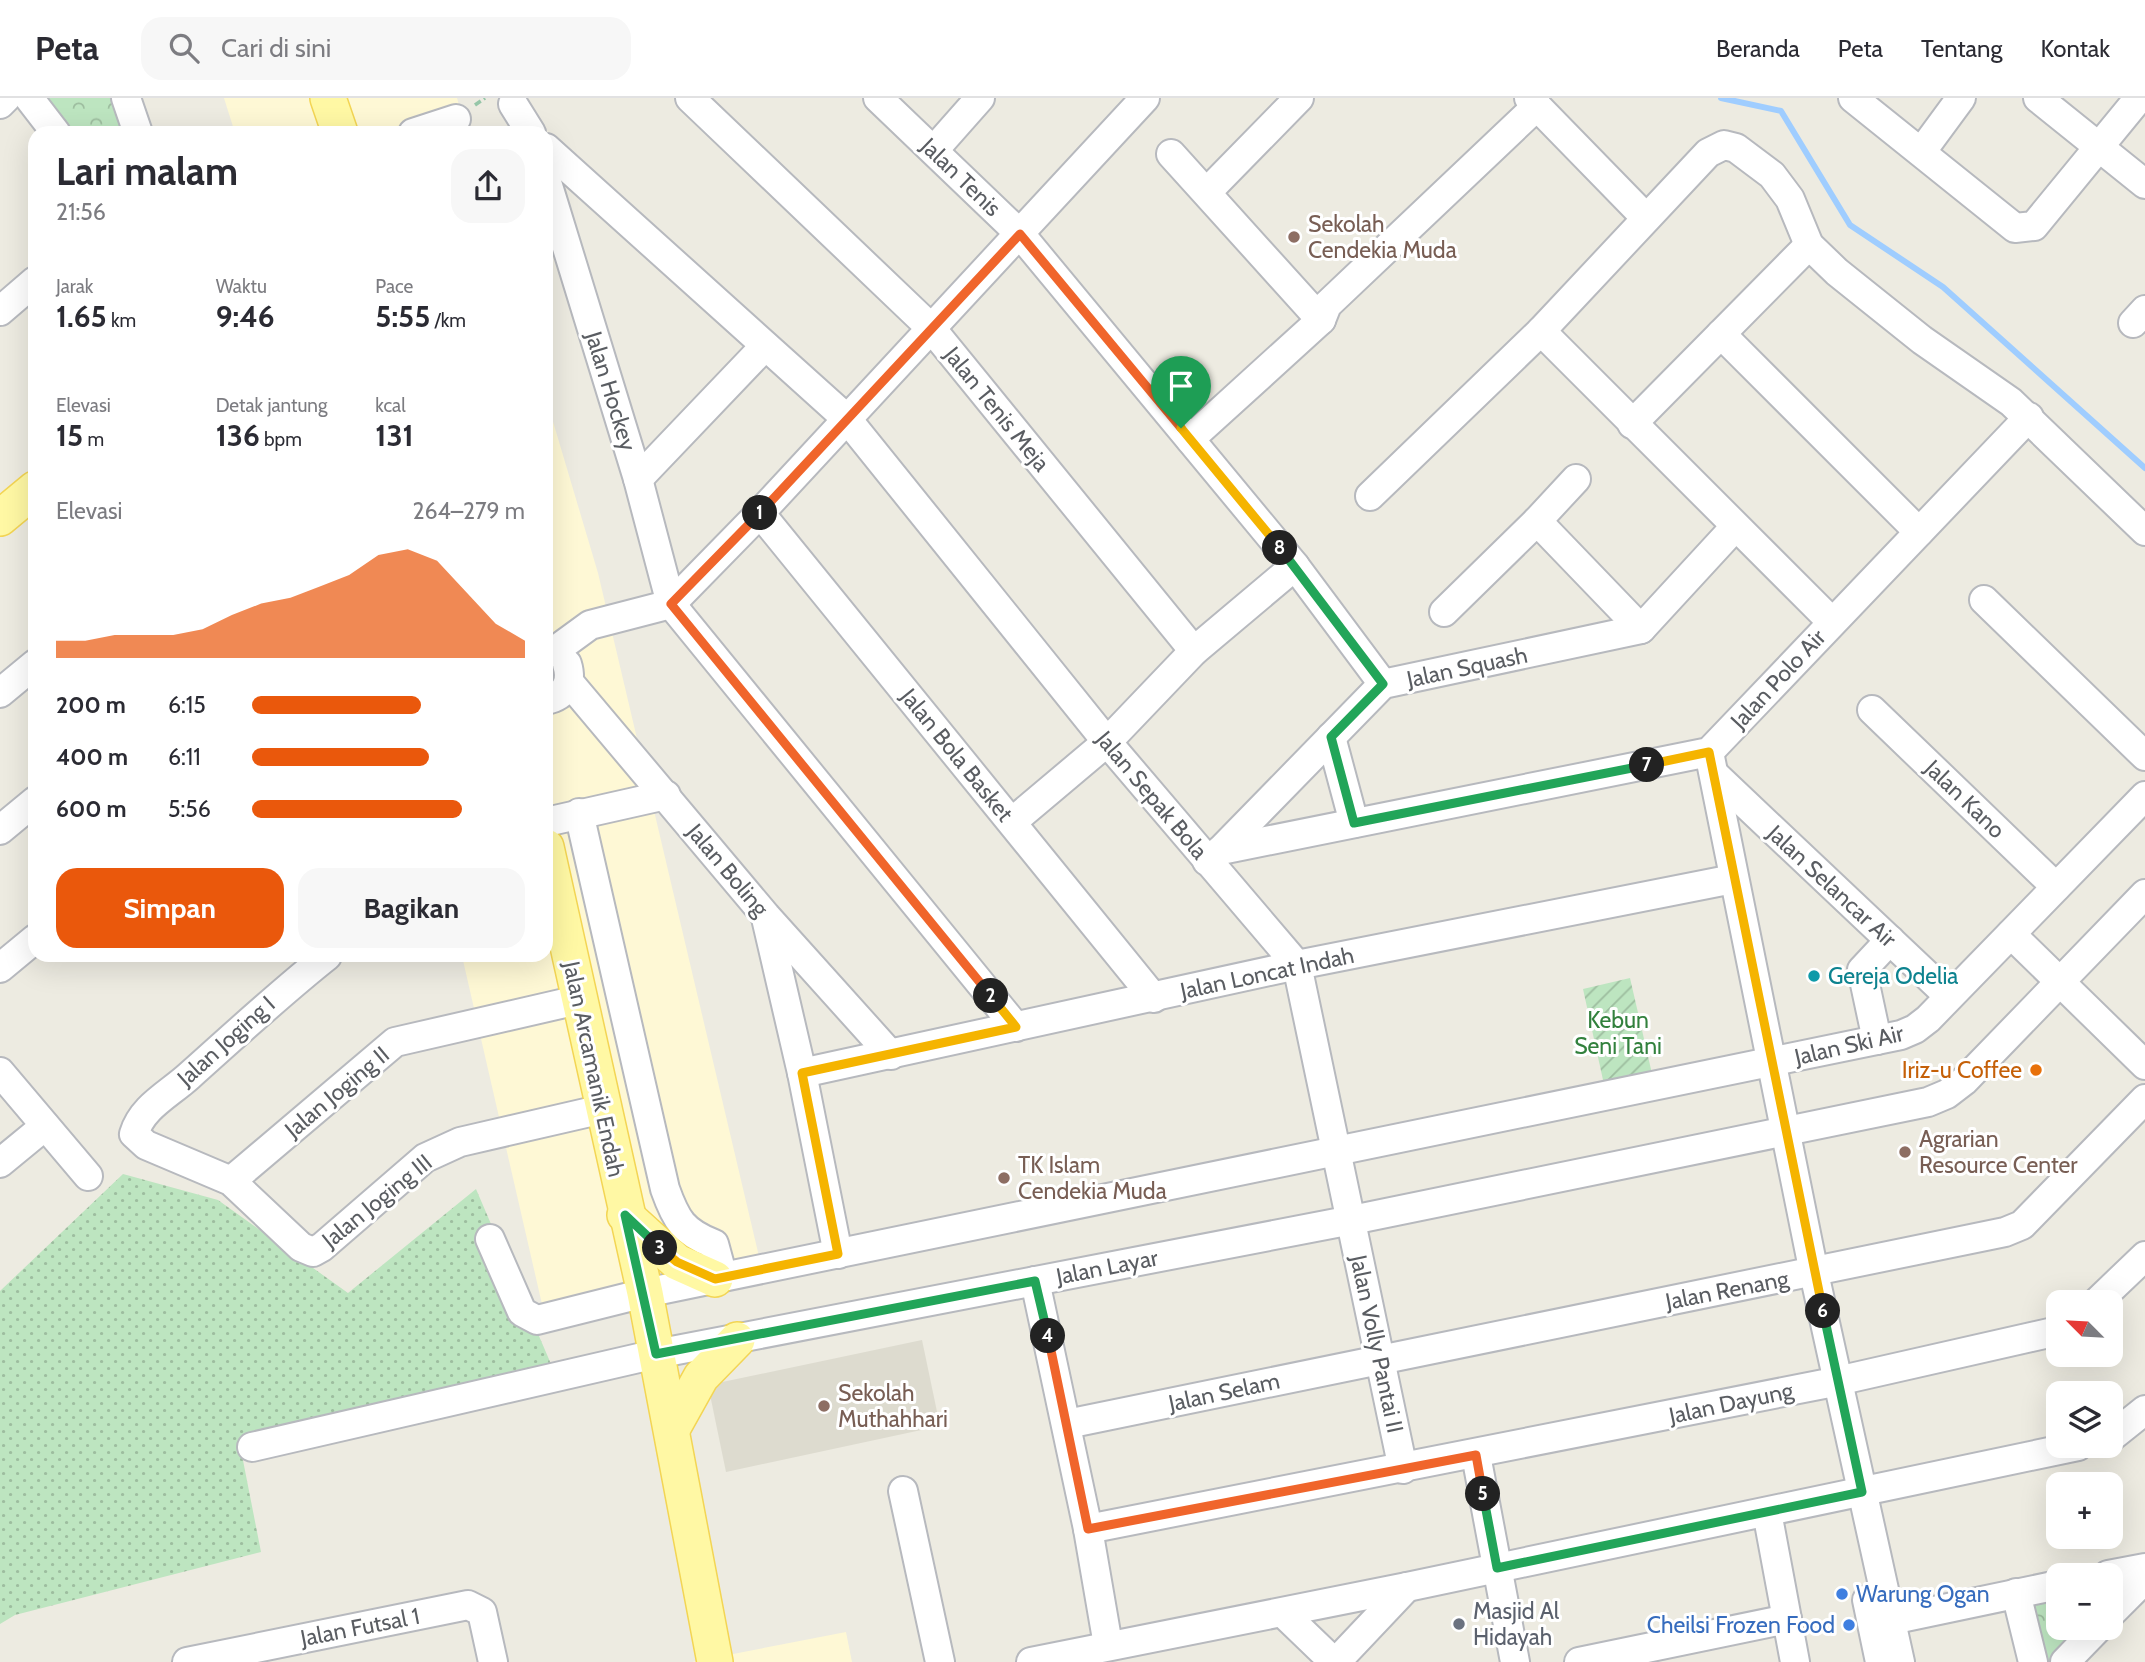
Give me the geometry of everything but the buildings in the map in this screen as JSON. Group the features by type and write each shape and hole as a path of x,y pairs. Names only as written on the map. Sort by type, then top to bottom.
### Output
{"main road":[{"path":"328,98 338,126"},
{"path":"0,518 28,495"},
{"name":"Jalan Arcamanik Endah","path":"553,907 578,1000 625,1215 645,1293 672,1429 697,1582 715,1662"},
{"path":"625,1215 677,1262 719,1278"},
{"path":"672,1429 701,1377 737,1340"}],"street":[{"path":"0,104 6,98"},
{"path":"29,98 51,126"},
{"path":"126,98 136,126"},
{"name":"Jalan Tenis Meja","path":"690,98 931,328 1194,651"},
{"name":"Jalan Tenis","path":"878,98 1020,234 1295,566 1383,684"},
{"path":"934,150 980,98"},
{"path":"553,650 590,625 664,605 760,513 1145,98"},
{"path":"1207,192 1299,98"},
{"path":"1853,98 2015,228 2024,229 2034,226 2140,98"},
{"path":"1922,151 1961,98"},
{"path":"2038,98 2145,184"},
{"path":"1185,434 1320,311 1533,102 1646,218"},
{"path":"513,104 527,126"},
{"path":"434,126 456,119"},
{"path":"1370,496 1541,331 1708,153 1724,145 1736,148 1772,175 1790,199 1809,245 1882,308 2029,417 2145,531"},
{"path":"553,154 847,419"},
{"path":"1171,154 1320,311"},
{"name":"Jalan Hockey","path":"553,202 638,479 664,605"},
{"path":"1632,424 1809,245"},
{"path":"0,311 28,287"},
{"path":"1541,331 1832,622"},
{"path":"1721,334 1919,532"},
{"path":"638,479 765,346"},
{"name":"Jalan Polo Air","path":"1712,764 1832,622 2029,417"},
{"name":"Jalan Sepak Bola","path":"847,419 1107,742 1214,855 1297,965 1352,1220"},
{"path":"1444,612 1576,479"},
{"name":"Jalan Bola Basket","path":"760,513 1154,998"},
{"path":"1537,521 1642,629 1735,527"},
{"path":"1012,822 1107,742 1194,651 1295,566"},
{"path":"1984,600 2145,756"},
{"path":"664,605 1016,1027"},
{"name":"Jalan Squash","path":"1214,855 1383,684 1642,629"},
{"name":"Jalan Boling","path":"553,654 567,664 569,682 766,916 891,1055"},
{"path":"0,693 28,670"},
{"path":"553,699 557,698 569,682"},
{"name":"Jalan Kano","path":"1872,710 2056,887"},
{"path":"1331,737 1354,823"},
{"path":"1214,855 1354,823 1712,764 1814,1273 1839,1380 1880,1662"},
{"name":"Jalan Selancar Air","path":"1712,764 1949,996"},
{"path":"553,819 666,795"},
{"name":"Jalan Ski Air","path":"1338,1153 1773,1063 1916,1029 2145,796"},
{"path":"0,830 28,807"},
{"path":"579,813 665,1189 675,1219 693,1234 714,1244 719,1278"},
{"name":"Jalan Loncat Indah","path":"802,1073 1297,965 1733,879"},
{"path":"1352,1220 1928,1102 1947,1094 1964,1081 2145,894"},
{"path":"766,916 802,1073 838,1254"},
{"path":"2011,934 2145,1065"},
{"path":"1877,1040 1862,970 1890,940"},
{"path":"0,968 28,945"},
{"name":"Jalan Joging I","path":"231,1181 146,1145 134,1134 138,1122 148,1109 187,1078 267,1003 319,962"},
{"name":"Jalan Joging II","path":"231,1181 395,1042 578,1000"},
{"path":"0,1072 88,1176"},
{"name":"Jalan Renang","path":"1381,1359 2006,1232 2022,1225 2145,1099"},
{"name":"Jalan Joging III","path":"231,1181 301,1247 313,1252 323,1247 425,1158 460,1142 603,1109"},
{"path":"0,1163 45,1126"},
{"path":"490,1238 523,1312 537,1320 645,1293 1338,1153"},
{"name":"Jalan Layar","path":"252,1447 656,1354 1352,1220"},
{"name":"Jalan Volly Pantai II","path":"1352,1220 1403,1469"},
{"path":"2110,1290 2145,1256"},
{"path":"1035,1281 1067,1424 1108,1645"},
{"name":"Jalan Dayung","path":"1088,1529 1476,1455 1839,1380 2046,1334"},
{"name":"Jalan Selam","path":"1067,1424 1381,1359"},
{"path":"2123,1427 2145,1410"},
{"path":"1031,1662 1497,1568 1859,1504 2046,1454"},
{"path":"1476,1455 1515,1662"},
{"path":"903,1491 940,1662"},
{"path":"1859,1504 1900,1662"},
{"path":"1769,1521 1795,1662"},
{"path":"2123,1572 2145,1568"},
{"path":"2123,1602 2145,1579"},
{"path":"1283,1613 1335,1662 1407,1587"},
{"path":"1891,1620 2046,1587"},
{"path":"2016,1593 2033,1662"},
{"name":"Jalan Futsal 1","path":"187,1662 468,1605 482,1612 493,1662"},
{"path":"1579,1662 1787,1619"},
{"path":"2065,1662 2086,1640"}],"shaded area":[{"path":"224,98 457,98 465,126 233,126"},
{"path":"553,422 598,573 765,1282 547,1326 463,962 553,962"},
{"name":"Sekolah Muthahhari","path":"922,1340 940,1426 726,1472 708,1385"},
{"path":"846,1632 852,1662 692,1662"}],"green space":[{"path":"42,98 131,98 140,126 67,126"},
{"name":"Kebun Seni Tani","path":"1630,978 1653,1078 1605,1089 1583,989"},
{"path":"123,1174 218,1200 348,1293 476,1189 554,1371 239,1440 261,1552 15,1615 0,1624 0,1291"},
{"path":"2046,1597 2046,1640 2075,1640 2054,1662 2047,1662 2032,1600"}],"waterway":[{"path":"1721,98 1781,111 1850,225 1943,287 2145,468"}],"place":[{"name":"Sekolah Cendekia Muda","path":"1294,237"},
{"name":"Gereja Odelia","path":"1814,976"},
{"name":"Iriz-u Coffee","path":"2036,1070"},
{"name":"Agrarian Resource Center","path":"1905,1152"},
{"name":"TK Islam Cendekia Muda","path":"1004,1178"},
{"name":"Sekolah Muthahhari","path":"824,1406"},
{"name":"Warung Ogan","path":"1842,1594"},
{"name":"Masjid Al Hidayah","path":"1459,1624"},
{"name":"Cheilsi Frozen Food","path":"1849,1625"}],"route":[{"path":"1020,234 1181,428 1295,566 1383,684 1331,737 1354,823 1709,752 1814,1273 1862,1492 1497,1568 1476,1455 1088,1529 1035,1281 958,1298 656,1354 645,1293 625,1215 677,1262 715,1279 838,1254 802,1073 1016,1027 671,604 760,513 1020,234"}]}
